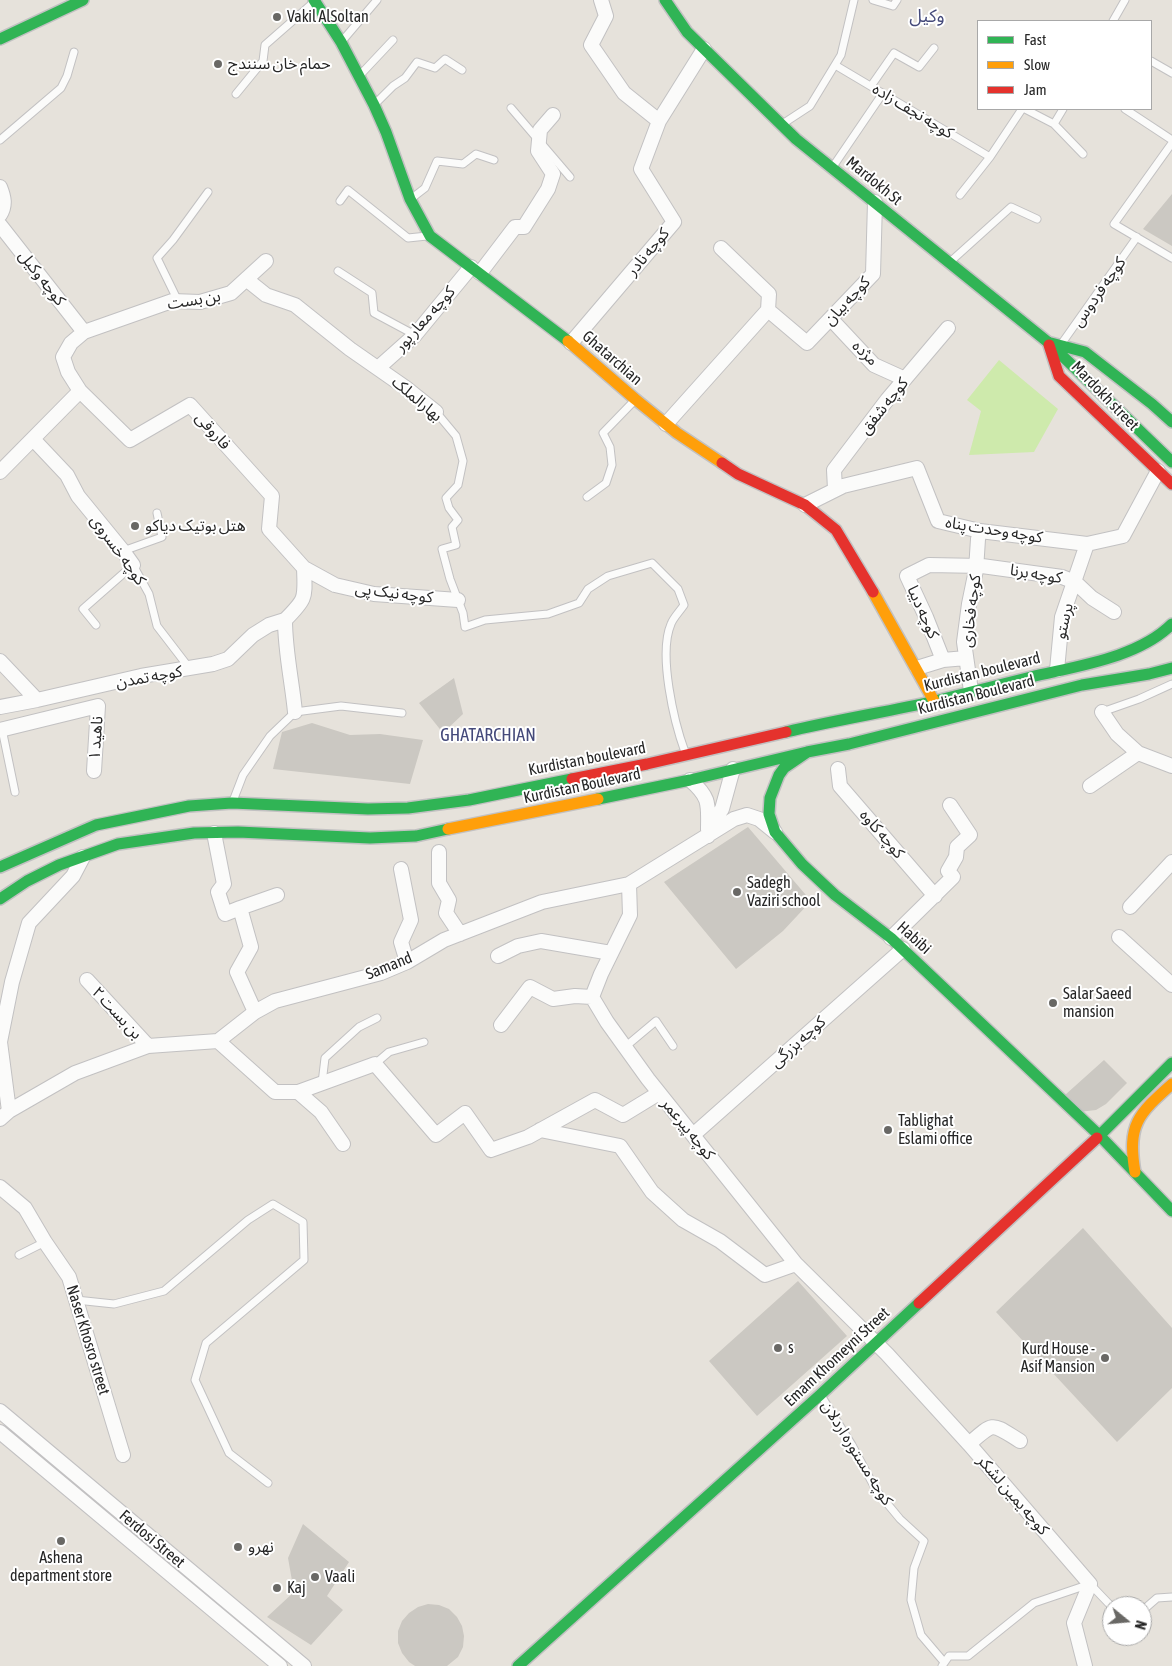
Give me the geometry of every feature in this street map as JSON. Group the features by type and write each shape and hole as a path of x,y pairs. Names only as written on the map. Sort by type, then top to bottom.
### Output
{"main road":[{"name":"Mardokh St","path":"665,0 687,32 796,139 1049,343 1172,462"},
{"path":"0,40 78,1"},
{"name":"Ghatarchian","path":"314,1 342,42 374,106 386,132 410,199 430,236 571,343 666,424 738,474 805,505 836,530 860,568 934,700"},
{"name":"Mardokh street","path":"1049,343 1085,352 1172,422"},
{"name":"Mardokh street","path":"1049,343 1059,376 1172,484"},
{"name":"Kurdistan boulevard","path":"0,868 96,825 189,806 232,803 368,809 408,808 468,800 686,755 934,700 1104,659 1139,648 1163,633 1172,624"},
{"name":"Kurdistan Boulevard","path":"0,899 27,881 59,865 118,844 194,833 238,832 370,838 416,836 690,780 849,744 1082,685 1149,674 1172,668"},
{"name":"Habibi","path":"807,752 784,768 779,775 770,798 770,814 775,832 802,864 835,895 892,938 1100,1136 1172,1211"},
{"name":"Emam Khomeyni Street","path":"518,1666 820,1395 1100,1136 1172,1064"},
{"path":"1135,1172 1131,1155 1132,1134 1135,1123 1147,1106 1172,1084"}],"street":[{"path":"601,0 606,16 591,45 624,93 659,121"},
{"name":"کوچه نادر","path":"571,343 674,222 641,169 659,121 704,49"},
{"path":"539,141 540,130 553,115"},
{"name":"کوچه معار پور","path":"378,368 415,335 514,227 524,227 548,189 553,174 538,151 539,141"},
{"path":"0,187 4,198 3,210 0,215"},
{"name":"کوچه بیان","path":"768,310 808,344 873,274 875,202"},
{"name":"کوچه وکیل","path":"0,224 84,332"},
{"path":"666,424 768,310 769,294 722,248"},
{"name":"بن بست","path":"84,332 172,301 200,302 231,294 266,261"},
{"name":"بهارالملک","path":"246,279 266,295 295,305 350,349 436,412"},
{"name":"مژده","path":"831,319 874,365 906,379"},
{"name":"کوچه شفق","path":"835,489 834,470 887,400 948,328"},
{"path":"0,472 80,391 68,372 63,357 71,343 84,332"},
{"name":"فاروقی","path":"80,391 130,440 190,405 272,496 269,530 304,568"},
{"name":"کوچه خسروی","path":"33,439 67,475 78,496 133,566"},
{"name":"کوچه وحدت پناه","path":"805,505 842,486 917,468 938,521 980,531 1087,544 1123,536 1158,471"},
{"name":"کوچه فخاری","path":"972,691 964,642 977,566 980,531"},
{"name":"پرستو","path":"1057,670 1062,617 1087,544"},
{"name":"کوچه دیبا","path":"943,660 907,576 929,565 977,566"},
{"name":"کوچه برنا","path":"977,566 1062,577 1075,582 1092,598 1114,612"},
{"path":"294,712 292,684 285,645 285,620 300,606 305,595 304,568"},
{"name":"کوچه نیک پی","path":"304,568 335,585 374,594 458,600"},
{"name":"کوچه تمدن","path":"0,707 141,676 212,664 228,659 253,635 268,625 285,620"},
{"path":"916,668 943,660 966,658"},
{"path":"0,661 37,700"},
{"name":"کوچه تمدن","path":"1,729 98,706"},
{"name":"ناهید ۱","path":"94,771 98,706"},
{"path":"1102,712 1118,734 1138,753 1172,766"},
{"path":"1090,786 1138,753"},
{"path":"708,836 715,819 722,809 733,769"},
{"name":"کوچه کاوه","path":"838,769 840,786 935,896"},
{"path":"690,780 702,790 708,802 708,836"},
{"path":"892,938 953,877 948,871 956,857 957,847 970,835 950,805"},
{"name":"Samand","path":"218,1041 255,1012 275,1001 381,972 406,962 444,940 542,902 629,884 734,819 747,815 759,819 775,832"},
{"path":"214,833 224,884 218,892 225,914 277,895"},
{"path":"439,852 439,883 449,900 446,913 460,934"},
{"path":"83,858 73,876 29,923 12,982 0,1042 4,1115 75,1072 148,1046 218,1041 275,1092 298,1092 375,1064 436,1135 465,1112 491,1150 528,1137 595,1100 623,1115 659,1092"},
{"path":"1130,906 1172,862"},
{"path":"401,869 411,920 401,942 406,962"},
{"path":"501,1025 530,987 553,999 592,996 630,915 629,884"},
{"path":"240,908 251,947 237,972 255,1012"},
{"path":"1119,936 1172,985"},
{"path":"498,956 518,946 541,941 611,953"},
{"name":"کوچه بزرگی","path":"693,1135 903,949"},
{"name":"بن بست ۲","path":"87,980 148,1046"},
{"name":"کوچه پیرعمر","path":"592,996 606,1022 624,1047 796,1264 876,1343"},
{"path":"298,1092 321,1112 343,1144"},
{"path":"540,1130 620,1146 652,1192 683,1220 720,1241 765,1275 796,1264"},
{"name":"Naser Khosro street","path":"0,1187 25,1208 69,1277 123,1456"},
{"name":"کوچه یمین لشکر","path":"876,1343 969,1444 1090,1584"},
{"name":"Ferdosi Street","path":"0,1411 304,1666"},
{"path":"969,1444 988,1427 993,1426 1020,1441"},
{"name":"Ferdosi Street","path":"0,1432 280,1666"},
{"path":"1085,1666 1074,1623 1090,1584"}],"lane":[{"path":"342,42 376,0"},
{"path":"781,124 810,106 841,55 854,0"},
{"path":"873,0 894,6 897,0"},
{"path":"1114,20 1125,0"},
{"path":"236,94 264,61 265,45 314,1"},
{"path":"359,76 393,40"},
{"path":"871,86 894,53 919,67 934,48"},
{"path":"0,140 61,88 67,76 74,52"},
{"path":"374,106 405,78 417,62 435,68 446,59 462,70"},
{"path":"1152,62 1172,73"},
{"name":"کوچه نجف زاده","path":"835,65 990,157"},
{"path":"832,168 883,93"},
{"path":"511,108 570,177"},
{"path":"960,195 1023,110"},
{"path":"1026,110 1054,124 1083,154"},
{"path":"1054,124 1062,110"},
{"path":"1126,110 1172,142 1114,224 1172,258"},
{"path":"410,199 425,188 438,161 463,164 476,154 494,160"},
{"path":"340,201 348,190 408,238 430,236"},
{"path":"178,301 157,258 173,240 208,192"},
{"path":"950,263 1011,207 1037,219"},
{"name":"کوچه فردوس","path":"1060,346 1137,238"},
{"path":"338,271 372,293 374,313 415,335"},
{"path":"587,497 606,483 612,465 610,447 603,433 635,399"},
{"name":"بهارالملک","path":"436,412 456,436 463,461 458,485 446,498 458,520 452,527 456,545 442,549 450,579 463,613 465,627 485,620 548,614 579,603 588,589 608,576 652,563 678,590 684,605 671,624 666,649 671,702 676,728 686,755"},
{"path":"123,551 162,536 157,513"},
{"path":"96,625 83,609 133,566"},
{"name":"کوچه خسروی","path":"133,566 150,594 157,626 190,669"},
{"path":"1102,712 1139,699 1172,684"},
{"path":"232,803 243,775 270,736 294,712 341,706 402,713"},
{"path":"1,729 15,792"},
{"path":"322,1083 325,1058 359,1027 377,1018"},
{"path":"624,1047 656,1021 673,1046"},
{"path":"375,1064 390,1052 424,1042"},
{"path":"76,1300 114,1304 164,1292 248,1220 273,1204 303,1222 304,1260 206,1343 195,1380 229,1453 268,1483"},
{"path":"19,1255 45,1242"},
{"name":"کوچه مستوره اردلان","path":"820,1395 852,1444 876,1490 900,1519 924,1541 914,1568 911,1600 922,1635 943,1664"},
{"path":"943,1664 949,1656 968,1656 1034,1603 1090,1584 1102,1597"},
{"path":"1152,1602 1157,1598 1172,1597"}],"green space":[{"path":"999,360 1058,409 1034,452 969,455 981,411 967,400"}],"building":[{"path":"1172,194 1172,246 1143,229"},
{"path":"454,678 463,714 443,733 419,703"},
{"path":"312,723 350,735 380,734 423,740 410,784 273,769 282,732"},
{"name":"Sadegh Vaziri school","path":"748,827 811,901 783,931 736,969 664,882"},
{"path":"1104,1060 1127,1083 1106,1104 1096,1110 1079,1112 1065,1095"},
{"name":"Kurd House - Asif Mansion","path":"1083,1228 1172,1328 1172,1388 1117,1442 996,1312"},
{"name":"s","path":"798,1281 847,1336 757,1416 709,1361"},
{"name":"Vaali","path":"303,1524 349,1562 327,1596 343,1610 311,1645 267,1617 294,1592 288,1558"},
{"path":"428,1604 439,1605 449,1609 462,1626 464,1636 463,1647 458,1657 447,1666 415,1666 402,1653 398,1643 398,1631 402,1621 418,1607"}],"traffic: fast":[{"path":"0,39 83,0"},
{"path":"314,0 341,42 374,105 386,132 410,199 430,236 568,341"},
{"path":"665,0 687,32 796,139 1049,343 1172,462"},
{"path":"1051,343 1085,352 1172,422"},
{"path":"786,732 935,701 1106,659 1142,645 1158,636 1172,624"},
{"path":"598,799 849,744 1082,685 1149,674 1172,668"},
{"path":"806,753 784,768 779,775 770,798 769,814 775,832 802,864 835,895 891,938 1100,1136 1172,1211"},
{"path":"0,867 96,825 189,806 232,803 368,809 408,808 469,800 572,779"},
{"path":"0,899 27,881 59,865 118,844 194,833 238,832 370,838 416,836 448,829"},
{"path":"1097,1138 1172,1063"},
{"path":"518,1666 820,1395 919,1303"}],"traffic: slow":[{"path":"568,341 677,433 722,463"},
{"path":"873,592 934,701"},
{"path":"448,829 598,799"},
{"path":"1135,1172 1133,1156 1134,1131 1143,1113 1172,1084"}],"traffic: jam":[{"path":"1049,345 1059,376 1172,484"},
{"path":"722,463 738,474 805,505 836,530 873,592"},
{"path":"572,779 786,732"},
{"path":"919,1303 1097,1138"}],"place":[{"name":"Vakil AlSoltan","path":"277,17"},
{"name":"حمام خان سنندج","path":"218,64"},
{"name":"هتل بوتیک دیاکو","path":"135,526"},
{"name":"Sadegh Vaziri school","path":"737,892"},
{"name":"Salar Saeed mansion","path":"1053,1003"},
{"name":"Tablighat Eslami office","path":"888,1130"},
{"name":"s","path":"778,1348"},
{"name":"Kurd House - Asif Mansion","path":"1105,1358"},
{"name":"Ashena department store","path":"61,1541"},
{"name":"نهرو","path":"238,1547"},
{"name":"Vaali","path":"315,1577"},
{"name":"Kaj","path":"277,1588"}],"district":[{"name":"وکیل","path":"927,16"},
{"name":"GHATARCHIAN","path":"488,735"}]}
